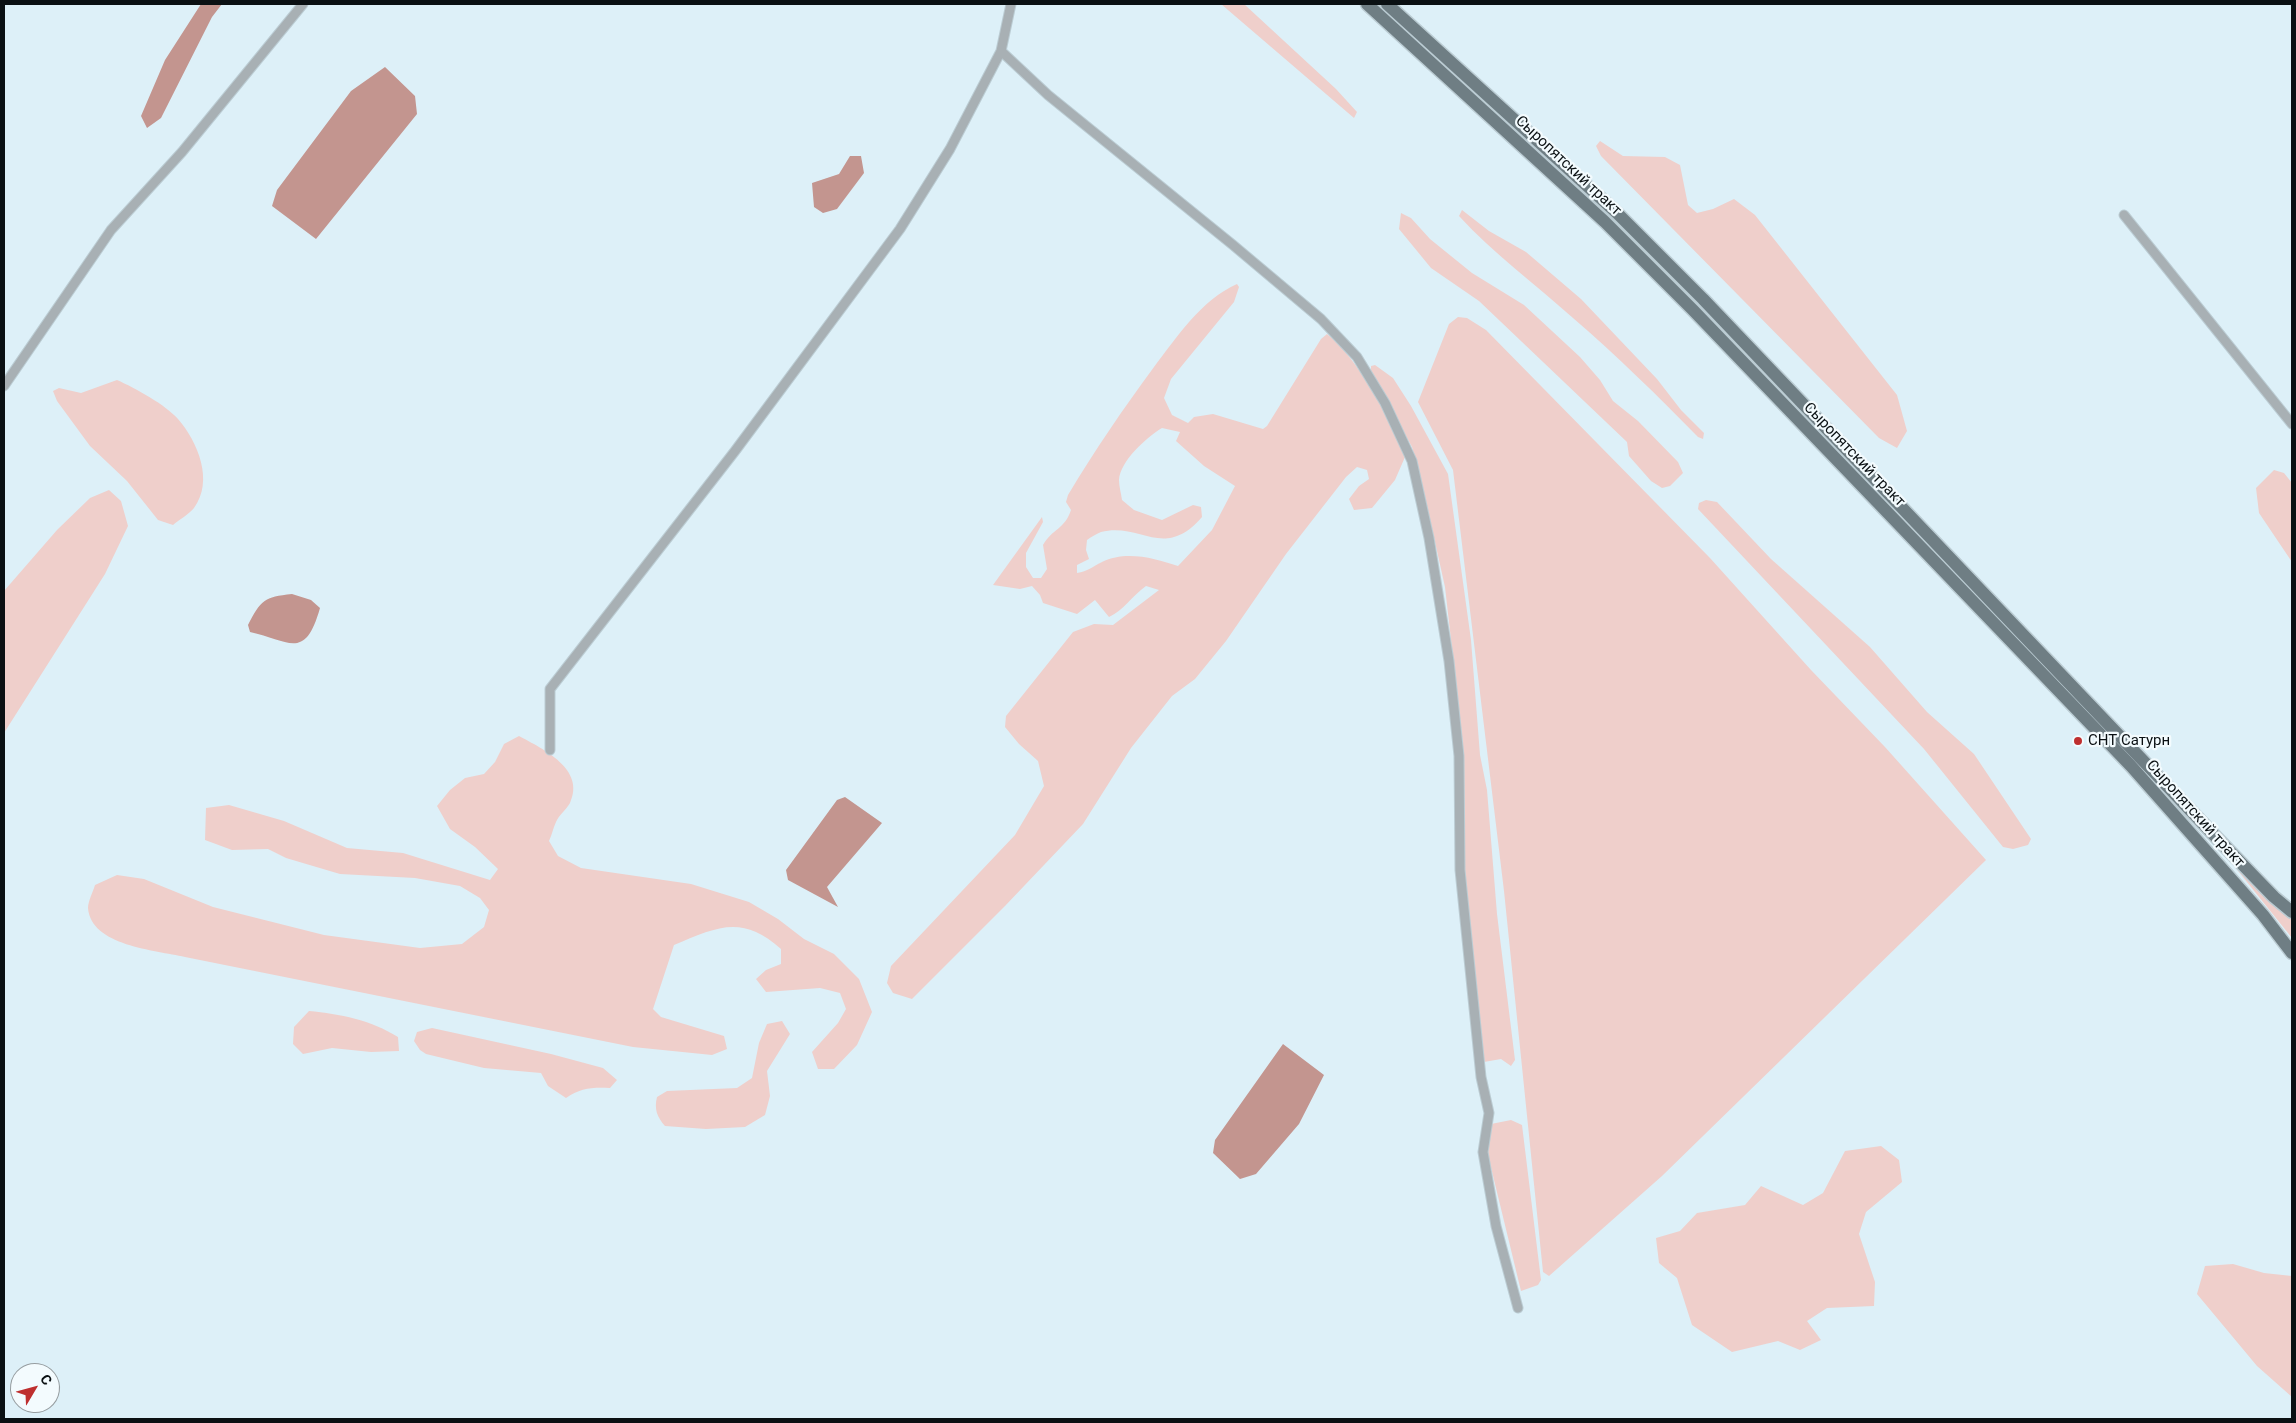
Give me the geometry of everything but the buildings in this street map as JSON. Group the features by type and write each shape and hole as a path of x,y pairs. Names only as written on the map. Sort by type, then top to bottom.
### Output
{"main road":[{"name":"Сыропятский тракт","path":"1367,4 1598,216 1693,310 2131,766 2263,915 2292,953"},
{"name":"Сыропятский тракт","path":"1387,4 1617,213 1703,300 2274,897 2292,912"}],"street":[{"path":"4,386 111,230 182,152 303,4"},
{"path":"550,750 550,689 735,451 900,229 950,149 1001,51 1011,4"},
{"path":"1001,51 1048,95 1234,245 1321,319 1357,357 1385,403 1412,460 1429,538 1449,661 1459,756 1460,870 1481,1077 1488,1113 1483,1152 1496,1226 1518,1308"},
{"path":"2124,214 2292,424"}],"shaded area":[{"path":"201,4 222,4 212,17 161,118 147,128 141,116 165,60"},
{"path":"1221,4 1244,4 1336,89 1357,112 1354,118"},
{"path":"385,67 415,96 417,114 316,239 272,206 277,190 351,91"},
{"path":"1600,141 1623,156 1665,157 1680,165 1688,205 1697,213 1713,209 1734,199 1755,215 1897,395 1907,431 1897,448 1879,438 1601,156 1596,146"},
{"path":"850,156 861,156 864,173 837,209 823,213 814,207 812,183 839,174"},
{"path":"1462,210 1489,231 1526,252 1581,299 1657,379 1681,410 1704,433 1703,439 1698,437 1652,391 1559,305 1472,230 1459,216"},
{"path":"1401,213 1411,218 1430,239 1472,273 1524,305 1580,357 1600,380 1613,401 1638,421 1678,462 1683,473 1670,486 1662,488 1651,481 1629,456 1627,442 1479,301 1431,268 1399,229"},
{"path":"1237,284 1239,287 1234,302 1171,379 1164,398 1172,415 1188,423 1194,417 1213,414 1263,429 1267,426 1321,339 1327,334 1350,358 1383,408 1392,426 1405,457 1395,480 1372,508 1354,510 1349,499 1359,486 1369,479 1367,470 1357,467 1346,477 1286,554 1226,641 1195,679 1172,696 1131,748 1083,824 1005,906 912,999 893,993 887,983 891,966 1015,835 1044,786 1038,761 1019,744 1005,727 1006,716 1073,632 1094,624 1113,625 1159,590 1146,586 1119,611 1109,617 1095,600 1077,614 1043,603 1040,595 1032,586 1020,589 993,585 1042,517 1043,522 1026,553 1026,567 1033,578 1041,578 1047,569 1043,545 1068,516 1071,510 1066,502 1068,495 1088,462 1131,398 1181,332 1201,309 1224,291","holes":["1162,428 1180,432 1176,441 1204,466 1235,486 1212,530 1178,566 1140,556 1120,556 1077,573 1077,565 1089,559 1086,550 1087,540 1101,532 1115,530 1164,538 1176,536 1188,530 1202,517 1201,507 1193,505 1162,520 1134,510 1122,500 1119,480 1124,465 1135,450"]},
{"path":"1458,317 1467,318 1486,330 1710,558 1811,670 1885,747 1986,860 1662,1176 1549,1276 1543,1272 1504,891 1453,470 1418,402 1449,324"},
{"path":"1375,365 1393,378 1411,406 1448,474 1471,640 1480,755 1487,790 1497,914 1515,1060 1511,1066 1501,1059 1484,1062 1464,870 1463,745 1445,587 1412,447 1371,373 1371,366"},
{"path":"117,380 150,397 173,414 185,428 197,450 203,474 203,486 200,497 194,508 173,525 158,520 127,481 90,446 57,401 53,391 59,388 81,393"},
{"path":"2274,470 2284,473 2292,483 2292,562 2259,513 2256,488"},
{"path":"109,490 121,501 128,526 105,574 4,733 4,591 57,530 90,498"},
{"path":"1706,500 1717,502 1771,559 1870,647 1927,712 1974,754 2031,839 2028,845 2013,849 2003,847 1924,749 1698,509 1699,503"},
{"path":"292,594 311,600 320,608 314,625 302,641 286,642 250,632 248,625 256,610 264,601"},
{"path":"519,736 560,762 572,780 573,791 570,803 557,819 549,841 558,856 581,868 691,884 749,902 778,919 804,939 834,954 859,979 872,1012 857,1045 834,1069 818,1069 812,1052 838,1023 846,1009 840,993 820,988 766,992 756,979 766,970 781,964 781,949 754,931 741,928 716,929 674,945 653,1009 661,1017 724,1036 727,1049 712,1055 633,1047 142,948 112,938 100,931 92,921 88,905 95,885 117,875 144,879 213,907 324,935 420,948 462,944 484,927 489,910 480,898 460,886 415,878 340,874 286,858 268,849 232,850 205,840 206,808 229,805 284,821 347,848 403,853 490,880 498,869 475,847 450,829 437,806 450,790 465,778 484,774 495,762 504,744"},
{"path":"845,797 882,823 827,887 838,907 788,880 786,870 837,800"},
{"path":"2222,851 2292,918 2292,938"},
{"path":"309,1011 344,1016 377,1026 398,1037 399,1051 371,1052 332,1048 303,1054 293,1044 294,1027"},
{"path":"782,1021 790,1034 767,1071 770,1096 765,1115 745,1127 706,1129 665,1126 657,1113 657,1097 667,1091 737,1088 752,1078 759,1043 767,1024"},
{"path":"432,1028 551,1054 603,1068 617,1080 610,1088 587,1089 576,1092 566,1098 548,1086 541,1073 484,1068 426,1054 420,1050 414,1041 417,1032"},
{"path":"1283,1044 1324,1075 1299,1124 1256,1174 1240,1179 1213,1153 1215,1140"},
{"path":"1511,1120 1522,1125 1541,1280 1538,1285 1521,1291 1487,1151 1491,1124"},
{"path":"1881,1146 1899,1160 1902,1182 1866,1212 1859,1234 1875,1282 1874,1306 1827,1308 1807,1321 1821,1340 1800,1350 1778,1341 1732,1352 1692,1325 1677,1278 1659,1263 1656,1238 1680,1231 1697,1213 1745,1205 1761,1186 1803,1205 1823,1193 1845,1151"},
{"path":"2233,1264 2264,1273 2292,1276 2292,1397 2257,1366 2197,1294 2205,1266"}],"place":[{"name":"СНТ Сатурн","path":"2078,741"}]}
